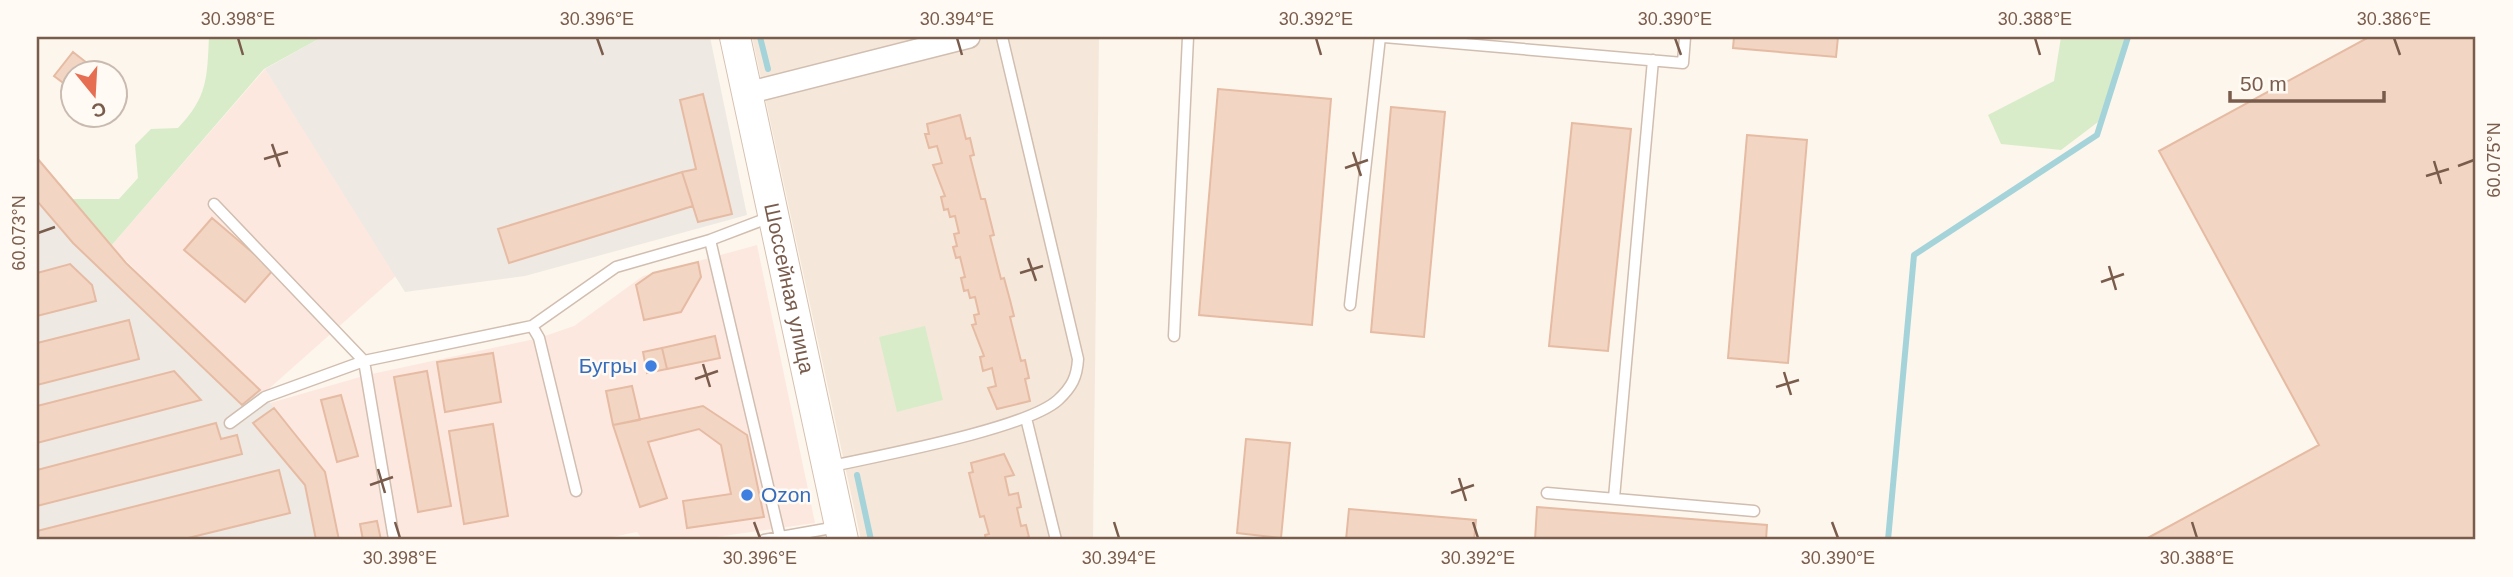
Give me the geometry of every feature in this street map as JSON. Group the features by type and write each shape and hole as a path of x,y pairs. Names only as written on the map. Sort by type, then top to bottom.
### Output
{"main road":[{"name":"Шоссейная улица","path":"735,37 776,215 828,467 833,532"}],"street":[{"path":"748,93 963,38"}],"lane":[{"path":"828,467 1026,418 1057,401 1077,378 1077,359 1002,37"},
{"path":"1174,336 1188,37"},
{"path":"1350,305 1382,37 1683,63 1685,37"},
{"path":"1614,498 1653,60"},
{"path":"214,204 365,361 394,538"},
{"path":"230,423 265,397 365,361 532,326 616,267 710,240 776,215"},
{"path":"710,240 780,537"},
{"path":"532,326 538,338 576,491"},
{"path":"1026,418 1056,540"},
{"path":"1547,493 1754,511"},
{"path":"764,540 833,532"},
{"path":"809,540 833,532"}],"shaded area":[{"path":"322,37 710,37 747,215 525,276 405,292 265,69"},
{"path":"752,37 1099,37 1093,540 861,540"},
{"path":"265,69 397,275 263,394 111,246"},
{"path":"37,158 126,263 260,390 325,472 339,540 37,540"},
{"path":"757,245 815,523 694,540 643,540 637,532 598,540 339,540 325,472 270,403 367,375 539,338 574,326 643,276"}],"green space":[{"path":"209,37 322,37 264,69 111,246 69,199 119,199 138,178 135,145 151,129 178,128 195,106 204,86"},
{"path":"2061,37 2126,37 2098,122 2061,150 2001,144 1988,115 2054,81"},
{"path":"925,326 943,400 897,412 879,337"}],"building":[{"path":"1734,37 1838,37 1836,57 1733,48"},
{"path":"2369,37 2476,37 2476,540 2144,540 2319,445 2159,151"},
{"path":"73,52 83,60 67,60"},
{"path":"60,68 60,80 54,76"},
{"path":"1218,89 1331,99 1312,325 1199,315"},
{"path":"703,94 732,214 698,222 682,172 696,169 680,100"},
{"path":"1391,107 1445,112 1424,337 1371,332"},
{"path":"960,115 966,139 970,138 974,155 970,156 981,199 985,199 994,235 990,236 1014,316 1010,317 1021,361 1025,360 1029,378 1025,379 1030,401 997,409 988,388 996,386 992,368 983,371 980,357 984,356 972,325 976,324 974,315 979,314 975,297 970,298 968,290 964,291 961,278 965,277 960,257 956,258 953,247 957,246 954,234 959,233 955,216 950,217 948,209 944,210 941,197 945,196 933,165 942,163 937,146 929,148 925,134 929,134 927,124"},
{"path":"1572,123 1631,129 1608,351 1549,346"},
{"path":"1747,135 1807,140 1788,363 1728,358"},
{"path":"37,158 126,263 260,390 242,405 73,243 37,201"},
{"path":"682,172 693,206 509,263 498,229"},
{"path":"212,218 273,270 245,302 184,250"},
{"path":"698,262 701,277 681,312 644,320 636,285 653,273"},
{"path":"70,264 92,285 96,301 37,316 37,273"},
{"path":"129,320 139,359 37,385 37,343"},
{"path":"715,336 720,358 667,369 662,348"},
{"path":"662,348 667,369 647,373 643,352"},
{"path":"493,353 501,402 445,412 437,362"},
{"path":"174,371 201,400 37,443 37,406"},
{"path":"427,371 451,506 418,512 394,377"},
{"path":"632,386 640,420 613,425 606,391"},
{"path":"341,395 358,456 337,462 321,400"},
{"path":"703,406 747,435 764,517 687,528 683,501 731,494 721,445 699,429 648,442 667,498 640,507 613,425"},
{"path":"274,408 325,472 339,540 316,540 305,485 253,423"},
{"path":"216,423 221,439 237,435 242,454 37,506 37,470"},
{"path":"493,424 508,516 464,524 449,431"},
{"path":"1246,439 1290,443 1281,538 1237,533"},
{"path":"1004,454 1014,475 1005,477 1009,495 1018,493 1021,507 1017,508 1021,526 1026,525 1029,537 1020,540 986,540 985,535 989,534 984,516 980,517 969,473 973,472 971,463"},
{"path":"279,470 290,513 180,540 37,540 37,531"},
{"path":"1537,507 1767,525 1766,540 1535,540"},
{"path":"1349,509 1476,520 1474,540 1346,540"},
{"path":"377,521 381,540 363,540 360,524"}],"waterway":[{"path":"760,37 768,69"},
{"path":"1888,540 1914,255 2097,135 2128,37"},
{"path":"857,475 871,540"}],"place":[{"name":"Бугры","path":"651,366"},
{"name":"Ozon","path":"747,495"}]}
